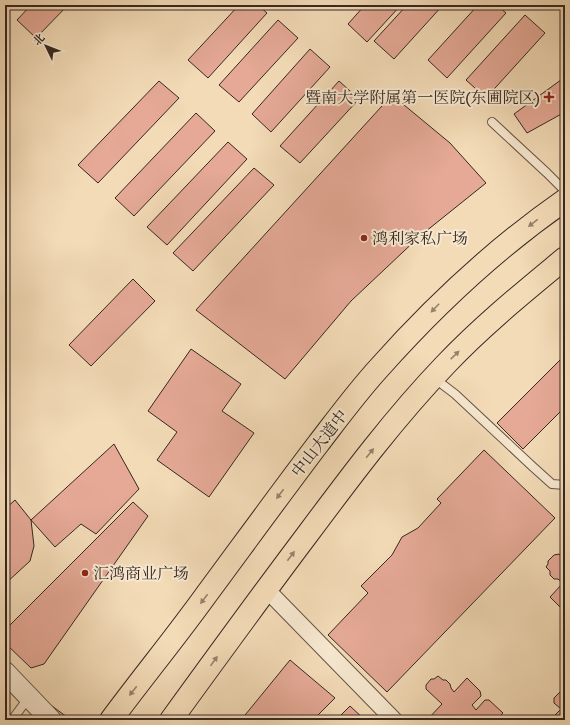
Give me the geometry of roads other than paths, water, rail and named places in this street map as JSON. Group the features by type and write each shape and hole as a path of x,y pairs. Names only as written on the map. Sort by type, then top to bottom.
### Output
{"highway":[{"name":"中山大道中","path":"111,720 205,597 264,514 378,368 466,278 541,217 565,200"},
{"path":"171,720 266,589 349,479 401,414 451,359 497,315 565,258"}],"street":[{"path":"266,589 394,720"},
{"path":"5,672 51,720"}],"lane":[{"path":"492,122 565,191"},
{"path":"434,377 455,394 552,484 565,485"},
{"path":"12,720 29,697"}],"place":[{"name":"暨南大学附属第一医院(东圃院区)","path":"549,97"},
{"name":"鸿利家私广场","path":"364,238"},
{"name":"汇鸿商业广场","path":"85,573"}]}
